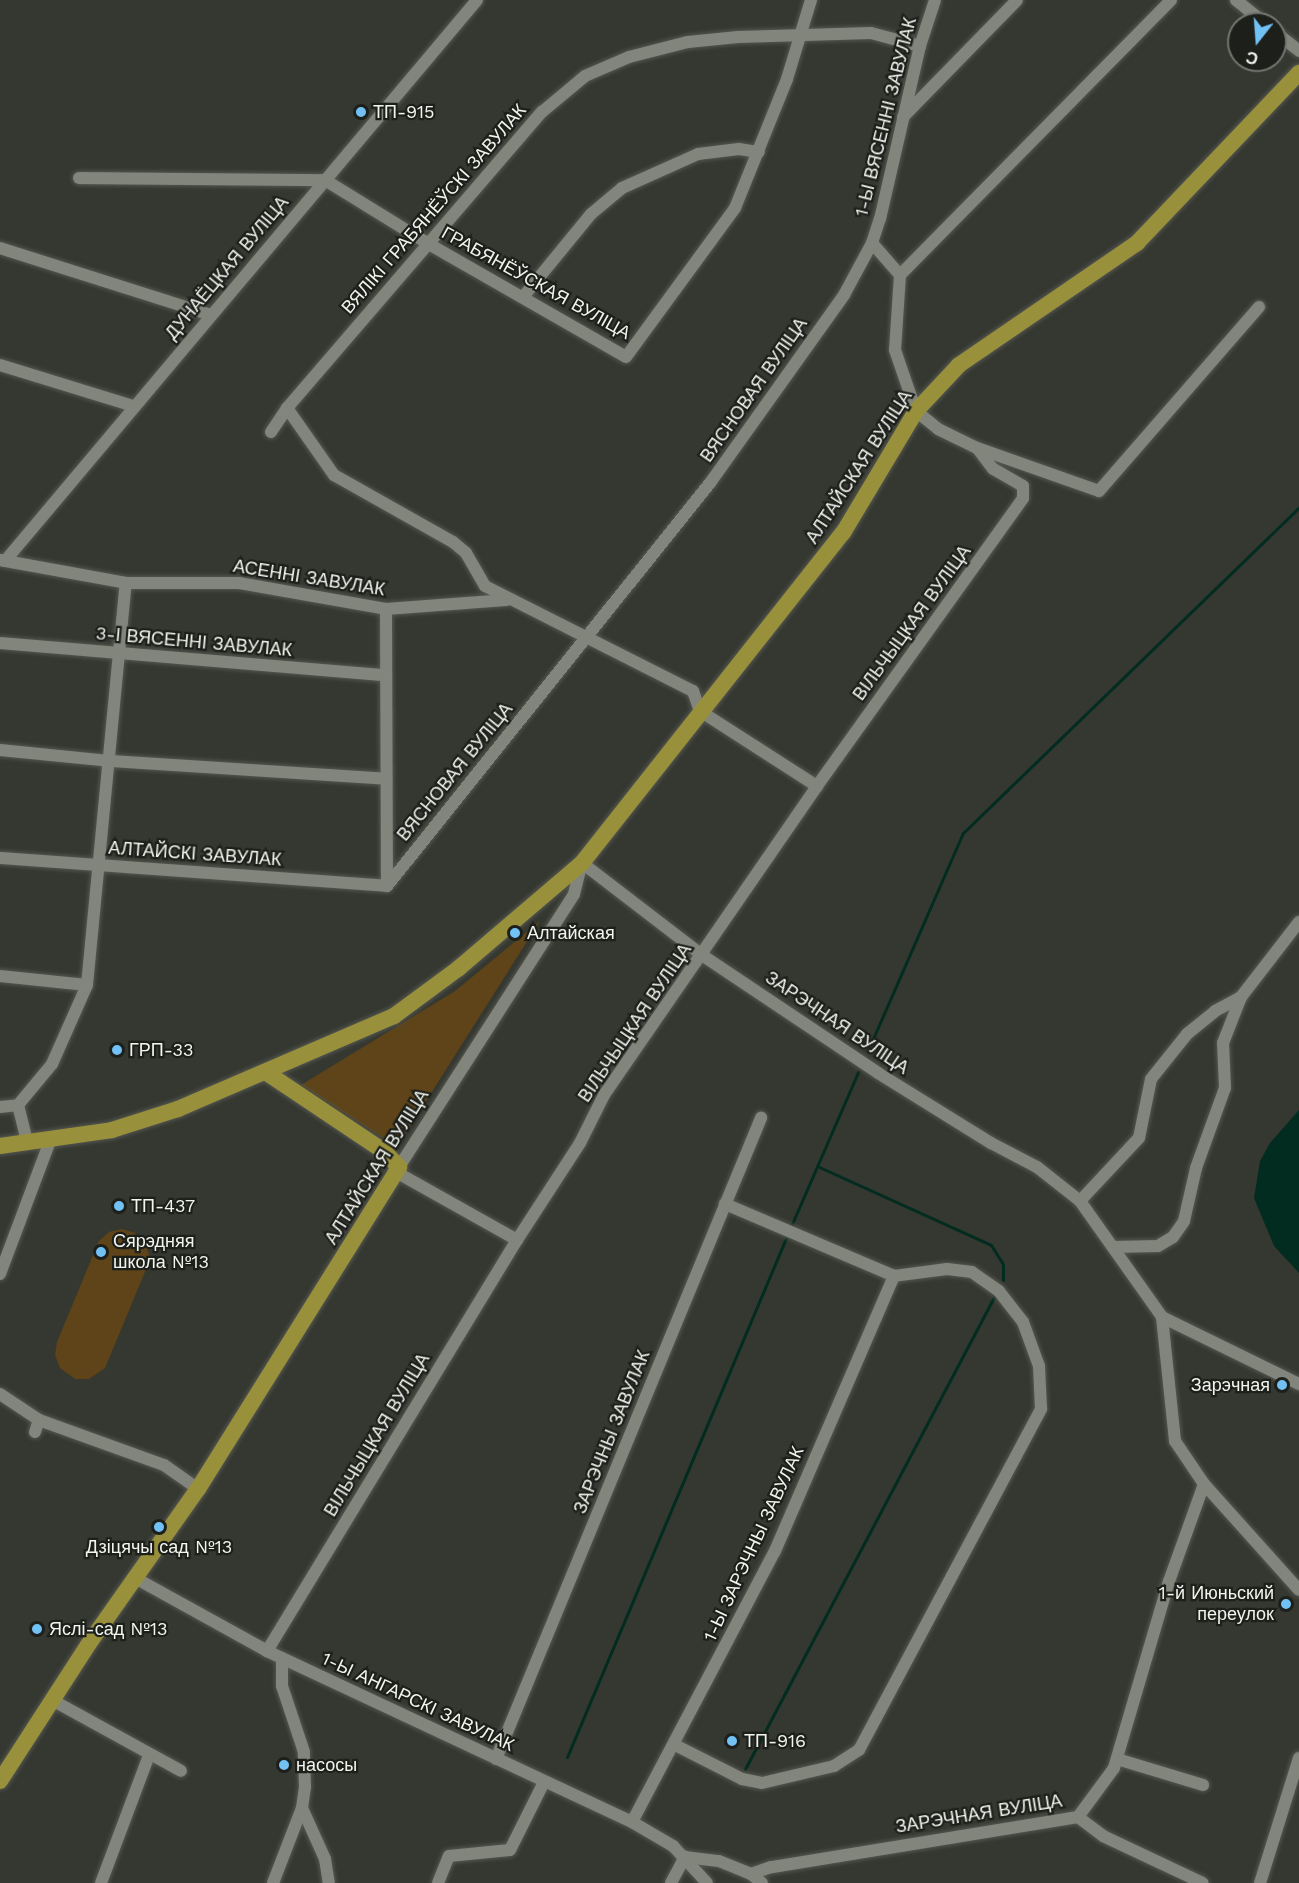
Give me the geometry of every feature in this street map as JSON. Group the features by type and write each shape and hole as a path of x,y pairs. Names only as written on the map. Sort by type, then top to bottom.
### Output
{"main road":[{"name":"АЛТАЙСКАЯ ВУЛІЦА","path":"0,1146 50,1141 112,1130 267,1073 394,1016 425,996 582,862 843,533 916,411 958,365 1137,243 1299,73"},
{"path":"267,1073 385,1152 397,1170"},
{"name":"АЛТАЙСКАЯ ВУЛІЦА","path":"0,1781 52,1700 198,1489 397,1170"}],"street":[{"name":"ДУНАЁЦКАЯ ВУЛІЦА","path":"2,560 477,0"},
{"name":"ГРАБЯНЁЎСКАЯ ВУЛІЦА","path":"325,180 427,243 626,357 735,208 759,152 811,0"},
{"name":"1-Ы ВЯСЕННІ ЗАВУЛАК","path":"872,243 920,46 935,0"},
{"path":"903,117 1017,0"},
{"path":"1171,0 900,275 895,350 916,411 938,429 977,448 1099,491 1259,307"},
{"path":"1236,0 1251,12"},
{"name":"ВЯЛІКІ ГРАБЯНЁЎСКІ ЗАВУЛАК","path":"271,432 287,408 542,112 585,76 629,57 688,42 870,33 920,46"},
{"path":"1287,42 1299,51"},
{"path":"523,297 591,214 622,189 698,153 739,149 759,152"},
{"path":"79,178 325,180"},
{"path":"872,243 900,275"},
{"name":"ВЯСНОВАЯ ВУЛІЦА","path":"387,886 710,483 844,295 872,243"},
{"path":"0,248 211,315"},
{"path":"0,365 133,406"},
{"path":"287,408 334,475 453,542 466,553 486,586 507,600 693,691 700,711 817,786"},
{"name":"ВІЛЬЧЫЦКАЯ ВУЛІЦА","path":"267,1651 517,1240 580,1143 604,1095 817,786 1023,498 1023,486 993,468 977,448"},
{"name":"АСЕННІ ЗАВУЛАК","path":"2,560 126,583 239,583 386,609 507,600"},
{"path":"0,1107 18,1105 52,1064 87,985 122,656 126,583"},
{"path":"386,609 387,886"},
{"name":"3-І ВЯСЕННІ ЗАВУЛАК","path":"0,643 122,656 385,675"},
{"path":"0,750 111,761 386,779"},
{"name":"АЛТАЙСКІ ЗАВУЛАК","path":"0,858 387,886"},
{"name":"ЗАРЭЧНАЯ ВУЛІЦА","path":"582,862 702,955 878,1073 991,1143 1037,1167 1080,1201 1162,1317 1175,1441 1204,1484 1169,1581 1117,1759 1078,1817 794,1863 751,1874"},
{"name":"АЛТАЙСКАЯ ВУЛІЦА","path":"397,1170 573,894 582,862"},
{"path":"1113,1247 1158,1246 1173,1236 1184,1221 1196,1168 1225,1088 1223,1043 1241,997 1299,922"},
{"path":"0,976 87,985"},
{"path":"1080,1201 1139,1138 1151,1079 1187,1034 1215,1011 1241,997"},
{"path":"18,1105 27,1142"},
{"name":"ЗАРЭЧНЫ ЗАВУЛАК","path":"496,1759 761,1118"},
{"path":"0,1274 50,1141"},
{"path":"397,1170 517,1240"},
{"path":"675,1745 742,1779 762,1783 834,1766 859,1750 1041,1409 1039,1366 1023,1322 999,1291 972,1272 947,1269 894,1276 725,1204"},
{"name":"1-Ы ЗАРЭЧНЫ ЗАВУЛАК","path":"632,1822 675,1745 775,1551 894,1276"},
{"path":"1162,1317 1299,1384"},
{"path":"0,1394 39,1420 164,1465 198,1489"},
{"path":"35,1432 39,1420"},
{"path":"1204,1484 1299,1590"},
{"name":"1-Ы АНГАРСКІ ЗАВУЛАК","path":"135,1578 267,1651 632,1822 685,1857 707,1883"},
{"path":"273,1883 302,1809 304,1752 282,1686 282,1658"},
{"path":"52,1700 181,1771"},
{"path":"101,1883 149,1755"},
{"path":"1260,1883 1299,1758"},
{"path":"1117,1759 1203,1785"},
{"path":"438,1883 449,1856 510,1850 544,1782"},
{"path":"302,1809 325,1859 329,1883"},
{"path":"1078,1817 1103,1836 1203,1883"},
{"path":"670,1883 685,1857"},
{"name":"1-Ы АНГАРСКІ ЗАВУЛАК","path":"685,1857 719,1861 751,1874 762,1883"}],"shaded area":[{"path":"540,921 397,1147 301,1085 455,991"},
{"path":"1299,1110 1299,1273 1274,1246 1254,1198 1260,1161 1270,1143"},
{"path":"122,1229 135,1233 144,1242 149,1254 147,1267 105,1368 89,1379 75,1379 60,1368 55,1355 57,1342 99,1241 109,1232"}],"waterway":[{"path":"872,1041 963,833 1299,507"},
{"path":"792,1224 858,1072"},
{"path":"817,1166 991,1245 1003,1264 1003,1280"},
{"path":"567,1757 786,1238"},
{"path":"745,1769 994,1297"}],"place":[{"name":"ТП-915","path":"361,112"},
{"name":"Алтайская","path":"515,933"},
{"name":"ГРП-33","path":"117,1050"},
{"name":"ТП-437","path":"119,1206"},
{"name":"Сярэдняя школа №13","path":"101,1252"},
{"name":"Зарэчная","path":"1282,1385"},
{"name":"Дзіцячы сад №13","path":"159,1527"},
{"name":"1-й Июньский переулок","path":"1286,1604"},
{"name":"Яслі-сад №13","path":"37,1629"},
{"name":"ТП-916","path":"732,1741"},
{"name":"насосы","path":"284,1765"}]}
